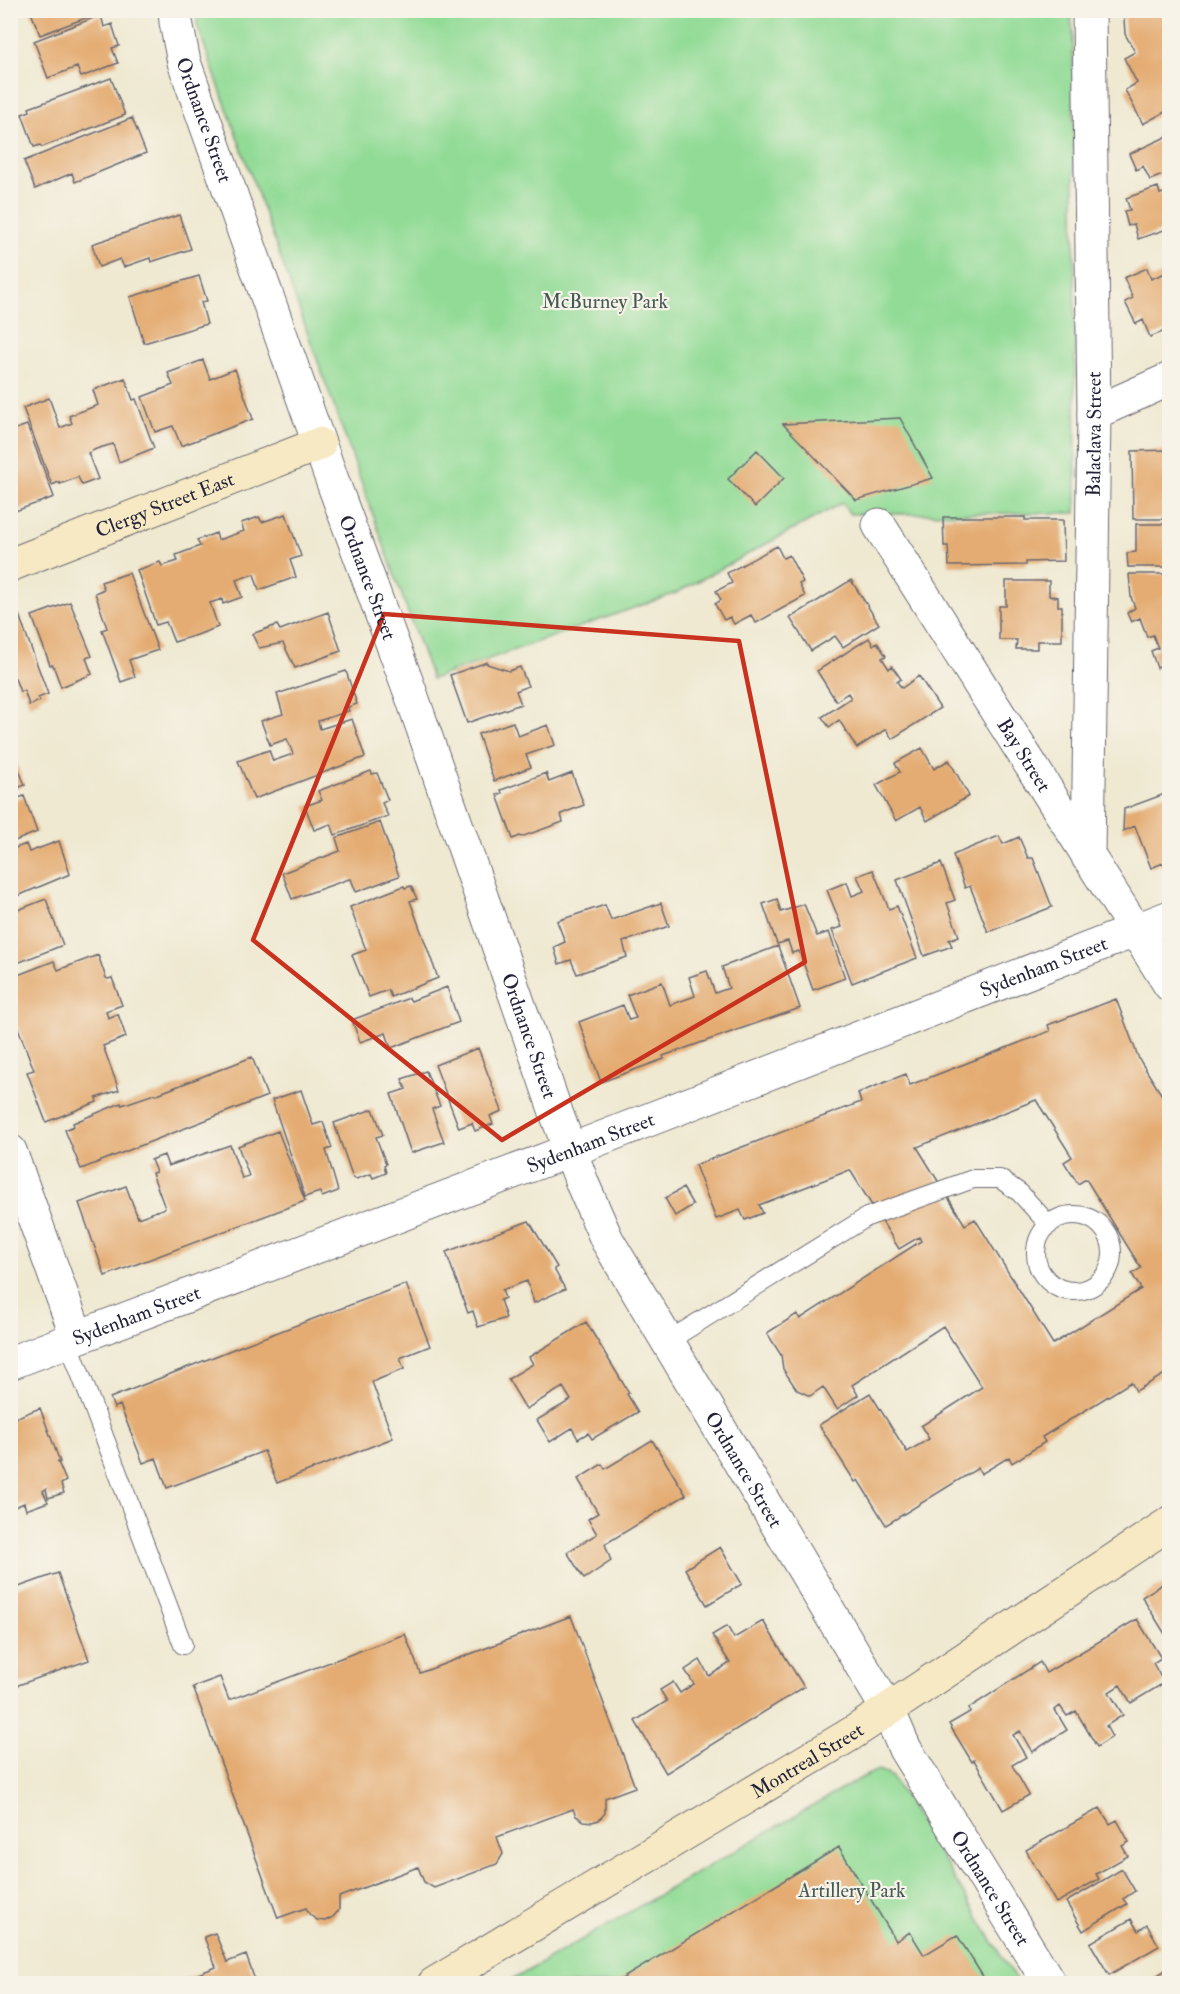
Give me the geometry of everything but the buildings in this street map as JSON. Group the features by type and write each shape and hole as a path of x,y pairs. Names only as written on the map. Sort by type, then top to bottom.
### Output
{"main road":[{"name":"Clergy Street East","path":"10,565 319,444"},
{"name":"Montreal Street","path":"434,1983 888,1710 1170,1523"}],"street":[{"name":"Ordnance Street","path":"176,10 176,22 184,62 319,444 411,694 583,1185 607,1240 888,1710 905,1749 1050,1983"},
{"name":"Balaclava Street","path":"1088,857 1094,413 1089,10"},
{"path":"1094,413 1170,379"},
{"name":"Bay Street","path":"879,525 1170,985"},
{"name":"Sydenham Street","path":"10,1363 571,1150 1170,917"},
{"path":"10,1151 73,1339"}],"lane":[{"path":"668,1341 867,1217 973,1179 1000,1179 1020,1193 1049,1225"},
{"path":"1071,1215 1095,1221 1110,1241 1112,1254 1103,1278 1093,1286 1081,1290 1056,1287 1047,1279 1036,1258 1037,1245 1049,1225 1059,1218 1071,1215"},
{"path":"73,1339 183,1645"}],"highlighted area":[{"path":"384,614 739,641 805,962 502,1140 253,940"}],"green space":[{"name":"McBurney Park","path":"198,10 1070,11 1073,32 1076,513 850,514 842,503 676,593 432,679 197,25"},
{"name":"Artillery Park","path":"878,1770 891,1776 1018,1983 505,1984 863,1777"}]}
